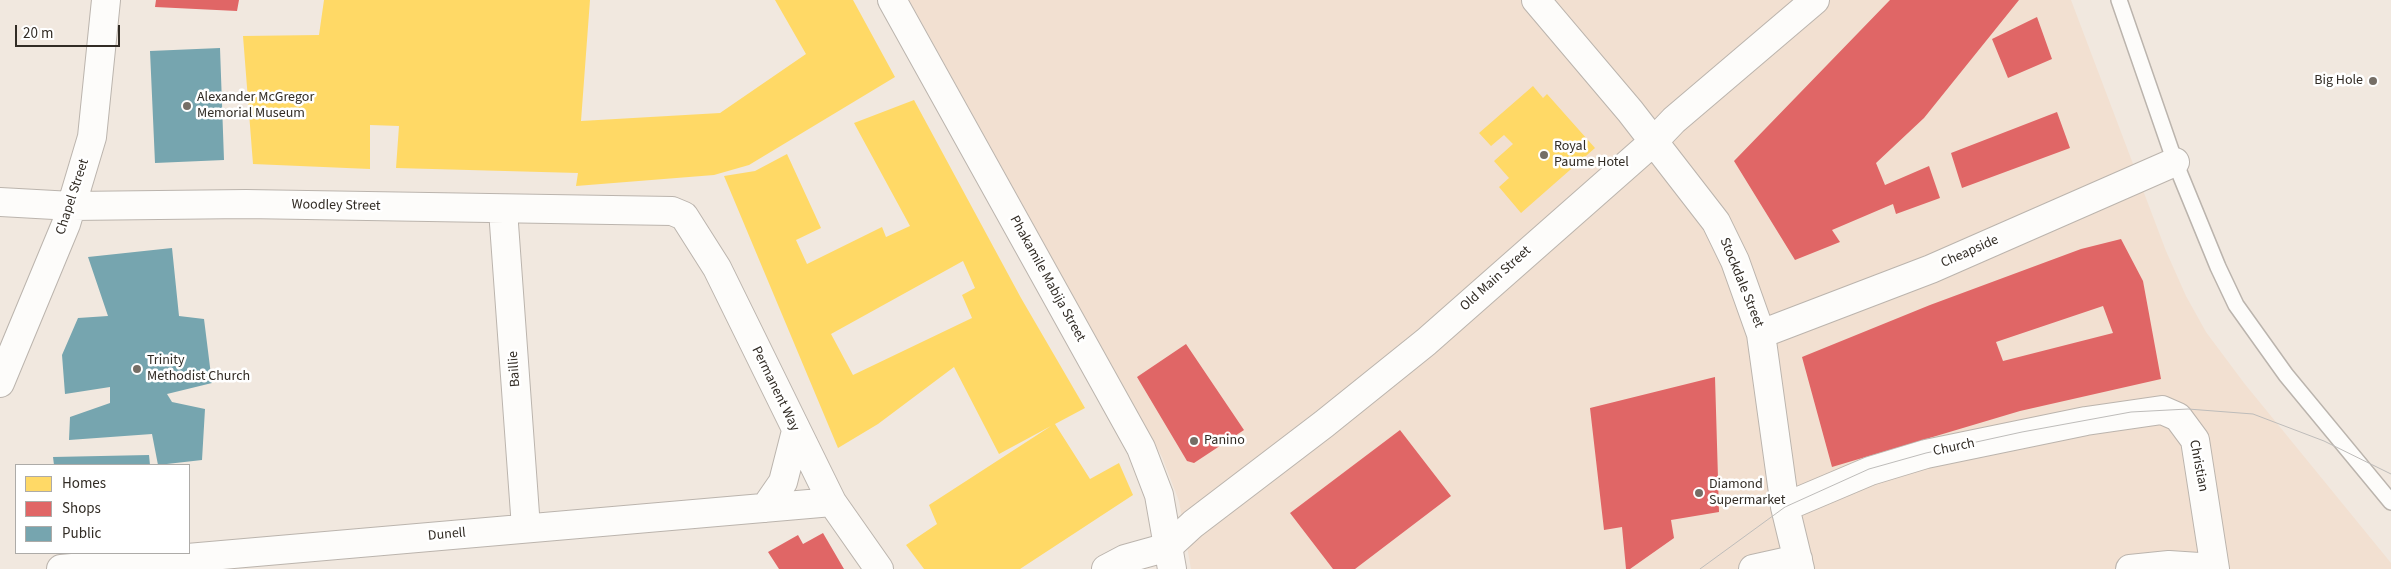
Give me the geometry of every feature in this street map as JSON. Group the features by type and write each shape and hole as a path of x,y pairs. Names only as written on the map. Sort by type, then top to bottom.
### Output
{"street":[{"name":"Chapel Street","path":"0,383 72,206 92,137 106,0"},
{"name":"Phakamile Mabija Street","path":"892,0 1142,448 1158,495 1166,562"},
{"name":"Stockdale Street","path":"1536,0 1630,111 1716,222 1736,261 1761,334 1785,507 1799,564"},
{"name":"Old Main Street","path":"1166,562 1193,524 1324,424 1426,342 1653,142 1674,120 1815,0"},
{"name":"Cheapside","path":"1761,334 1931,269 2175,162"},
{"name":"Woodley Street","path":"0,202 72,206 246,204 503,210 672,211"},
{"name":"Baillie","path":"503,210 526,528"},
{"name":"Permanent Way","path":"672,211 684,216 717,268 832,502 879,569"},
{"name":"Christian","path":"2130,414 2162,410 2178,417 2195,440 2214,568"},
{"name":"Church","path":"1785,507 1870,471 1926,454 2130,414"},
{"path":"765,508 783,482 796,431"},
{"name":"Dunell","path":"62,569 832,502"},
{"path":"1106,569 1125,558 1166,562"},
{"path":"1753,569 1799,564"},
{"path":"2130,569 2169,565 2214,568"}],"lane":[{"path":"2119,0 2175,162 2218,267 2236,305 2286,375 2391,502"}],"shaded area":[{"path":"909,0 2071,0 2166,251 2186,296 2206,332 2244,383 2391,563 2391,569 1191,569 1179,501 1162,457"}],"building: Homes":[{"path":"324,0 590,0 581,121 720,113 806,54 775,0 853,0 895,77 749,165 714,175 576,186 578,173 396,168 399,126 370,125 370,169 253,164 243,36 319,35"},
{"name":"Royal Paume Hotel","path":"1533,86 1543,98 1547,94 1595,148 1521,213 1499,187 1509,178 1494,161 1513,144 1504,135 1491,146 1479,133"},
{"path":"914,100 1021,298 1085,408 1055,424 1090,479 1119,463 1133,495 1020,569 924,569 906,545 937,524 929,505 1051,426 999,454 954,367 878,424 838,448 724,176 755,171 787,154 821,228 796,240 807,264 882,227 886,237 910,226 854,123","holes":["963,261 975,288 962,295 972,318 853,375 831,334"]}],"building: Shops":[{"path":"156,0 239,0 237,11 155,7"},
{"path":"1890,0 2019,0 1924,118 1876,163 1885,185 1929,166 1940,198 1896,214 1893,204 1832,230 1840,242 1795,260 1734,161"},
{"path":"2037,17 2052,59 2008,78 1992,39"},
{"path":"2057,112 2070,148 1962,188 1951,153"},
{"path":"2121,239 2143,281 2161,379 2020,411 1832,467 1802,357 1930,305 2081,249","holes":["2103,306 2113,333 2003,361 1996,342"]},
{"path":"1186,344 1244,430 1194,463 1187,461 1137,377"},
{"path":"1715,377 1719,512 1671,520 1674,538 1630,569 1626,569 1622,527 1604,530 1590,408"},
{"path":"1400,430 1451,496 1355,569 1333,569 1290,513"},
{"path":"823,533 844,569 779,569 768,552 798,535 803,544"}],"building: Public":[{"name":"Alexander McGregor Memorial Museum","path":"220,48 224,160 155,163 150,51"},
{"name":"Trinity Methodist Church","path":"172,248 179,316 204,319 212,383 167,394 172,402 205,409 202,460 158,464 152,434 69,440 70,417 110,403 110,387 65,394 62,355 78,318 108,316 88,257"},
{"path":"149,455 150,464 54,464 53,457"}],"tram line":[{"path":"1700,569 1785,507 1869,469 1926,453 2022,432 2131,412 2188,409 2253,414 2324,441 2391,474"}],"place":[{"name":"Big Hole","path":"2373,81"},
{"name":"Alexander McGregor Memorial Museum","path":"187,106"},
{"name":"Royal Paume Hotel","path":"1544,155"},
{"name":"Trinity Methodist Church","path":"137,369"},
{"name":"Panino","path":"1194,441"},
{"name":"Diamond Supermarket","path":"1699,493"}]}
